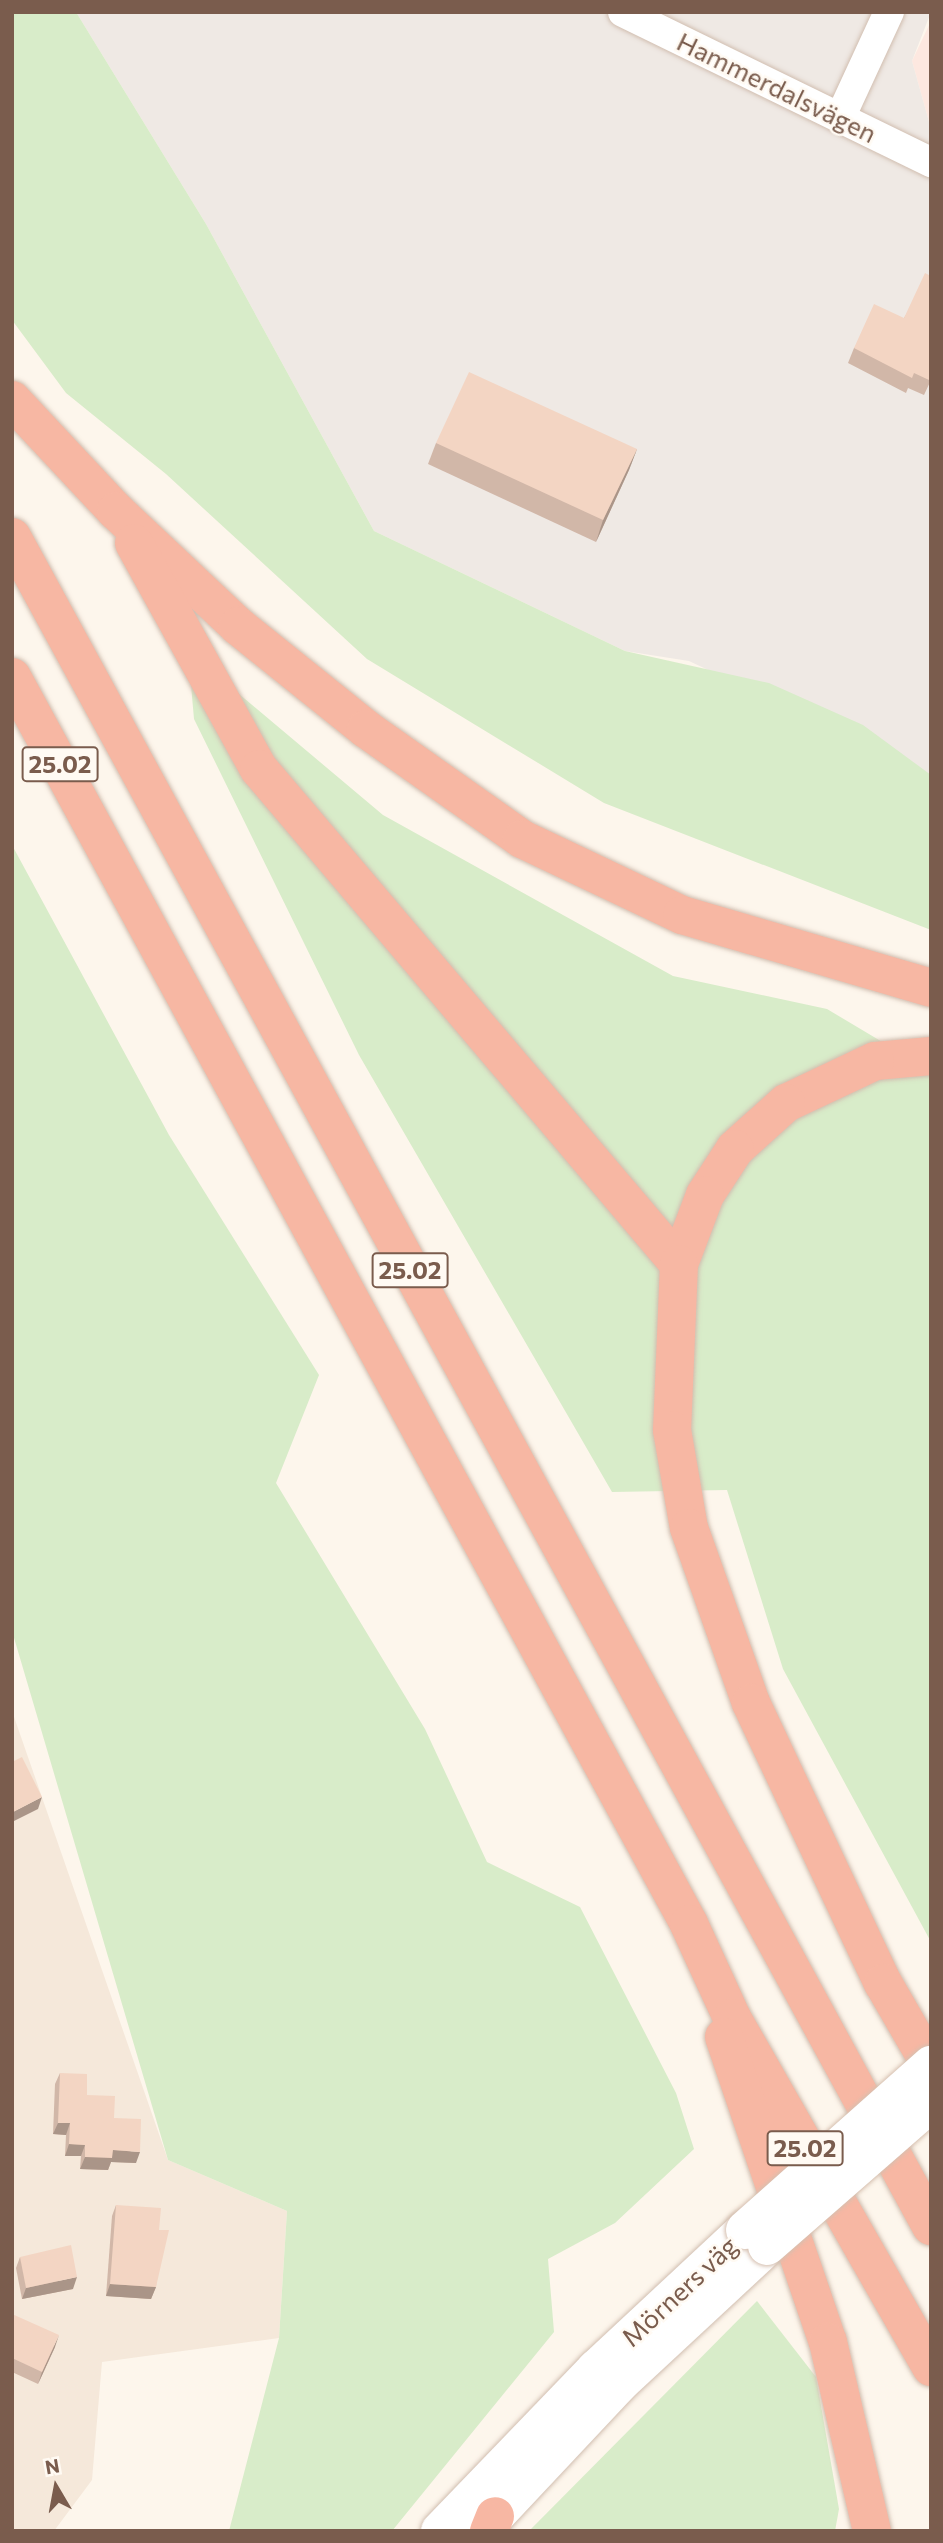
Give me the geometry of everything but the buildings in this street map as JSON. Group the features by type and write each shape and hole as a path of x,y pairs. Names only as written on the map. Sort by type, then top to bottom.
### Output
{"highway":[{"path":"12,400 116,511 238,626 366,729 522,839 682,915 931,988"},
{"path":"116,511 259,769 680,1264"},
{"name":"25.02","path":"12,537 931,2226"},
{"name":"25.02","path":"12,677 689,1924 732,2018 931,2367"},
{"path":"12,718 107,852"},
{"path":"931,1056 875,1061 786,1103 735,1149 705,1195 680,1264 672,1430 689,1528 751,1703 883,1983 931,2066"},
{"path":"689,1924 767,2175 828,2342 872,2531"}],"main road":[{"name":"Mörners väg","path":"488,2526 753,2241 931,2066"},
{"name":"Mörners väg","path":"440,2531 596,2369 753,2241 931,2103"}],"street":[{"name":"Hammerdalsvägen","path":"623,12 931,162"},
{"path":"840,118 889,12"}],"shaded area":[{"path":"76,12 931,12 912,61 931,129 931,775 689,661 625,651 374,531 206,224"},
{"path":"931,21 931,129 912,61"},
{"path":"12,1711 168,2160 287,2211 279,2338 102,2362 92,2480 54,2531 12,2531"}],"green space":[{"path":"12,12 76,12 206,224 374,531 625,651 769,683 863,725 931,775 931,930 604,803 367,659 166,474 66,393 12,320"},
{"path":"188,651 383,815 673,976 827,1009 931,1071 931,1942 783,1669 727,1490 612,1492 359,1055 194,719"},
{"path":"12,845 169,1135 319,1375 276,1483 425,1729 487,1862 580,1907 676,2093 694,2149 615,2223 548,2259 554,2332 392,2531 229,2531 279,2338 287,2211 168,2160 12,1631"},
{"path":"757,2301 816,2377 839,2509 835,2531 529,2531"}]}
